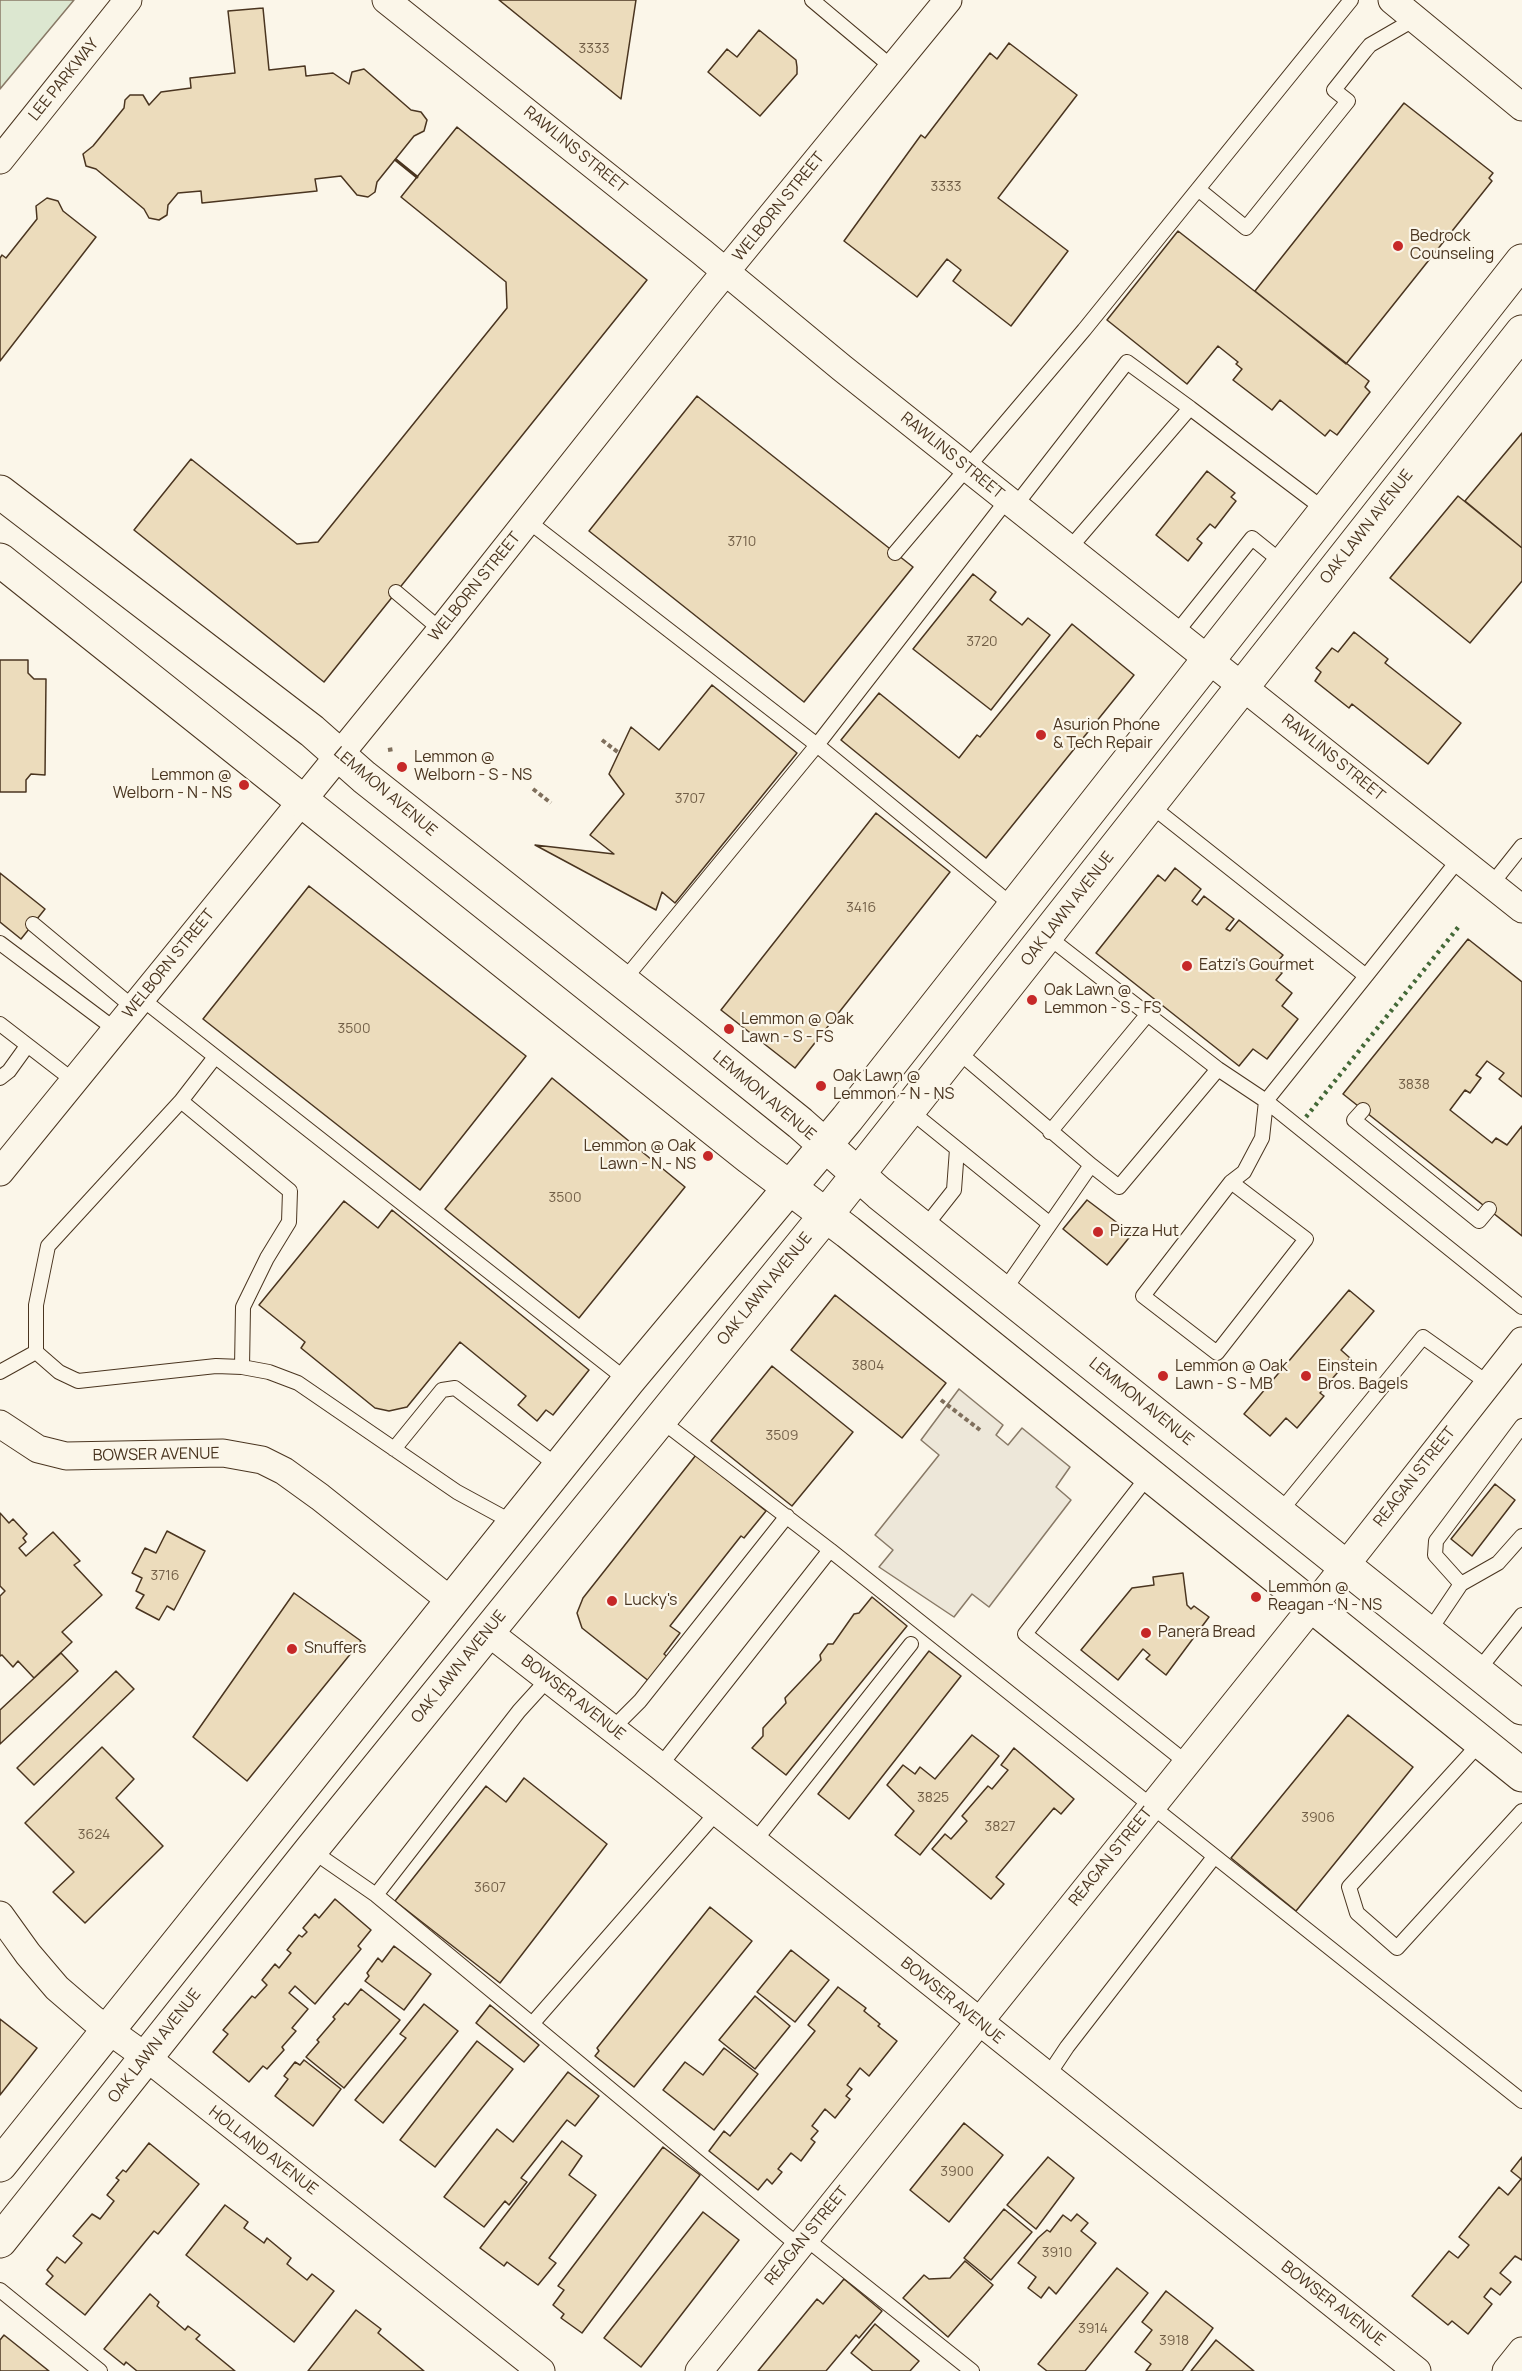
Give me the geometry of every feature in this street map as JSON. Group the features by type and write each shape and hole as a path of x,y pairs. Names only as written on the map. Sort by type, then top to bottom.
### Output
{"main road":[{"path":"0,2165 627,1381 824,1145 1522,261"},
{"name":"OAK LAWN AVENUE","path":"0,2241 311,1850 826,1215 1150,805 1242,684 1522,332"},
{"name":"LEMMON AVENUE","path":"0,492 339,754 435,835 623,981 824,1145 857,1175 1522,1708"},
{"path":"0,560 749,1157 826,1215 1522,1775"},
{"path":"451,1601 488,1632"}],"street":[{"name":"LEE PARKWAY","path":"0,160 128,0"},
{"name":"RAWLINS STREET","path":"386,0 967,468 1242,684 1522,909"},
{"name":"WELBORN STREET","path":"0,1172 441,630 726,272 948,0"},
{"path":"1392,0 1522,106"},
{"name":"REAGAN STREET","path":"699,2371 1345,1566 1488,1383 1518,1355"},
{"name":"BOWSER AVENUE","path":"0,1424 38,1449 66,1456 223,1453 262,1460 284,1471 320,1497 451,1601"},
{"name":"BOWSER AVENUE","path":"488,1632 660,1766 1417,2371"},
{"name":"HOLLAND AVENUE","path":"0,1915 27,1954 57,1988 541,2371"},
{"path":"1506,2371 1522,2351"}],"lane":[{"path":"812,0 893,68"},
{"path":"895,553 1352,0"},
{"path":"1198,189 1246,228 1348,101 1334,90 1359,58 1370,45 1415,19"},
{"path":"623,981 1127,362 1325,510"},
{"path":"1069,549 1190,408"},
{"path":"528,521 817,745 1013,906"},
{"path":"1176,633 1252,538 1283,563"},
{"path":"396,592 441,630"},
{"path":"1150,805 1366,976"},
{"path":"1491,885 1522,846"},
{"path":"1231,1182 1306,1239 1217,1353 1143,1296 1231,1182 1244,1173 1262,1138 1266,1101 1459,859"},
{"path":"33,924 138,1004 215,1057 627,1381"},
{"path":"1047,936 1218,1069 1266,1101 1522,1306"},
{"path":"0,943 116,1030"},
{"path":"1050,1132 1147,1015"},
{"path":"0,1024 74,1081"},
{"path":"0,1078 9,1071 27,1046"},
{"path":"956,1050 1050,1132 1119,1187 1218,1069"},
{"path":"215,1057 181,1101 48,1246 36,1305 36,1352 59,1372 78,1381 216,1366 242,1366 269,1372 298,1383 457,1492 514,1524"},
{"path":"181,1101 290,1191 289,1222 267,1258 243,1307 242,1366"},
{"path":"908,1109 1050,1224"},
{"path":"1363,1110 1354,1120 1479,1221 1489,1209"},
{"path":"924,1228 954,1190 957,1149"},
{"path":"1417,1171 1426,1160"},
{"path":"1003,1292 1091,1165"},
{"path":"1279,1513 1423,1337 1488,1383"},
{"path":"0,1372 36,1352"},
{"path":"394,1449 442,1390 454,1388 559,1467"},
{"path":"659,1419 787,1516 1150,1808 1522,2101"},
{"path":"1461,1584 1435,1555 1436,1541 1522,1426"},
{"path":"1149,1475 1025,1634 1187,1762"},
{"path":"612,1729 640,1701 787,1516"},
{"path":"1428,1633 1461,1584 1498,1563 1522,1536"},
{"path":"660,1766 830,1550"},
{"path":"1477,1672 1522,1615"},
{"path":"754,1842 912,1644"},
{"path":"376,1895 519,1711 549,1678"},
{"path":"1481,1742 1349,1887 1357,1913 1396,1948 1522,1811"},
{"path":"532,2024 717,1812"},
{"path":"311,1850 376,1895 802,2242 972,2371"},
{"path":"1047,2077 1067,2047 1214,1857"},
{"path":"0,2290 100,2371"}],"path":[{"path":"602,740 619,753"},
{"path":"388,750 394,749"},
{"path":"533,789 551,803"},
{"path":"941,1400 980,1430"}],"green space":[{"path":"0,0 74,0 0,89"}],"shaded area":[{"path":"959,1389 1003,1425 996,1435 1008,1445 1022,1428 1070,1467 1056,1487 1071,1500 989,1607 972,1594 954,1617 879,1567 893,1550 875,1535 939,1455 921,1440"}],"building":[{"path":"499,0 636,0 621,99"},
{"path":"263,8 269,70 305,66 306,76 333,73 349,84 352,72 364,69 411,110 421,112 427,120 424,131 414,136 377,182 375,192 368,197 357,195 341,176 315,179 317,191 202,203 201,191 178,193 168,205 167,215 159,220 149,218 144,209 96,169 86,166 83,154 93,146 124,108 125,100 130,95 143,95 149,105 161,92 191,88 190,78 235,73 228,11"},
{"path":"759,30 796,60 797,67 797,74 760,116 708,72 727,49 737,57"},
{"path":"1009,43 1077,95 998,198 1068,251 1011,326 953,281 961,270 947,259 917,297 844,241 921,135 925,138 990,53 997,59"},
{"path":"1404,103 1493,173 1489,178 1492,181 1346,364 1255,291"},
{"path":"457,127 647,280 324,682 134,530 191,459 297,544 318,542 507,308 506,282 401,197"},
{"path":"47,198 58,201 63,211 96,237 0,361 0,258 2,255 6,258 37,219 36,206"},
{"path":"1178,231 1369,381 1365,387 1370,392 1337,435 1330,430 1325,436 1280,400 1272,410 1233,380 1242,369 1236,364 1238,362 1218,346 1187,384 1107,320"},
{"path":"697,396 913,567 804,702 589,531"},
{"path":"1522,433 1522,548 1465,501"},
{"path":"1207,471 1235,493 1231,497 1236,501 1215,528 1210,524 1197,539 1202,543 1188,561 1156,535"},
{"path":"1458,496 1522,548 1522,581 1470,643 1390,578"},
{"path":"973,574 996,592 990,600 1022,625 1028,618 1050,635 991,710 913,649"},
{"path":"1072,624 1134,675 986,858 841,740 879,693 959,758 977,735 980,737"},
{"path":"1354,632 1388,659 1385,663 1461,723 1428,764 1352,704 1349,708 1315,681 1321,672 1316,668 1332,648 1338,652"},
{"path":"0,660 28,660 28,673 34,679 46,679 45,775 31,774 26,780 26,792 0,792"},
{"path":"712,685 797,753 675,903 662,892 656,910 535,845 614,854 590,835 624,794 609,774 631,727 659,750"},
{"path":"876,813 950,872 795,1068 721,1010"},
{"path":"1175,868 1201,889 1192,901 1197,905 1204,896 1234,919 1226,929 1230,931 1239,920 1283,955 1274,966 1282,973 1276,980 1292,993 1282,1006 1298,1019 1267,1059 1253,1049 1239,1066 1096,953 1158,875 1165,881"},
{"path":"0,873 45,909 21,939 0,922"},
{"path":"309,886 526,1056 420,1190 203,1019"},
{"path":"1468,939 1522,982 1522,1097 1499,1079 1504,1073 1487,1061 1476,1075 1481,1078 1470,1093 1465,1090 1450,1110 1492,1143 1496,1138 1507,1145 1522,1126 1522,1236 1343,1094"},
{"path":"552,1078 685,1187 579,1318 445,1209"},
{"name":"Pizza Hut","path":"1087,1200 1132,1234 1107,1265 1063,1229"},
{"path":"344,1201 378,1228 392,1210 589,1370 553,1415 546,1410 537,1421 518,1405 526,1396 460,1342 407,1407 389,1411 375,1408 301,1348 305,1342 259,1305"},
{"name":"Einstein Bros. Bagels","path":"1349,1290 1374,1311 1341,1350 1350,1358 1320,1393 1324,1396 1297,1428 1286,1418 1270,1436 1244,1414"},
{"path":"835,1295 946,1383 902,1438 791,1350"},
{"path":"772,1366 853,1432 792,1506 711,1441"},
{"path":"696,1455 766,1511 744,1538 741,1536 670,1626 680,1633 664,1654 669,1658 650,1682 582,1628 577,1613 583,1598"},
{"path":"1495,1484 1515,1500 1472,1556 1451,1539"},
{"path":"0,1513 9,1523 13,1519 27,1534 23,1538 26,1542 19,1548 26,1556 53,1532 80,1561 74,1565 102,1595 62,1632 72,1642 34,1678 18,1661 13,1667 2,1655 0,1656 0,1596 5,1591 0,1586"},
{"path":"167,1531 205,1551 174,1610 167,1606 159,1620 136,1608 144,1595 136,1591 142,1578 132,1573 145,1548 156,1553"},
{"name":"Panera Bread","path":"1183,1573 1187,1605 1191,1609 1194,1606 1209,1617 1166,1675 1146,1659 1150,1655 1143,1649 1118,1680 1081,1650 1132,1588 1154,1585 1153,1577"},
{"path":"294,1593 361,1641 247,1781 193,1737"},
{"path":"872,1597 907,1626 786,1775 752,1748 763,1736 763,1728 786,1703 785,1698 821,1660 820,1655 828,1644 833,1644 854,1614 859,1613"},
{"path":"929,1651 961,1676 849,1819 818,1794"},
{"path":"61,1653 78,1671 0,1744 0,1710"},
{"path":"116,1671 134,1689 34,1785 17,1768"},
{"path":"1348,1715 1413,1767 1296,1911 1231,1858"},
{"path":"972,1735 999,1756 920,1855 895,1835 914,1811 887,1785 903,1765 915,1774 920,1767 935,1779"},
{"path":"102,1747 134,1779 116,1798 163,1846 85,1923 53,1892 74,1872 25,1823"},
{"path":"1014,1748 1074,1799 1061,1814 1054,1808 996,1877 1004,1884 991,1899 932,1849 945,1834 951,1839 967,1821 962,1816 988,1786 992,1789 1008,1770 1001,1765"},
{"path":"524,1778 607,1844 500,1983 395,1901 486,1786 506,1802"},
{"path":"335,1899 371,1930 358,1946 361,1949 315,2004 295,1986 289,1993 308,2009 292,2028 296,2031 282,2047 284,2050 267,2069 263,2066 249,2082 213,2052 228,2034 223,2030 252,1996 255,1998 267,1985 262,1980 275,1964 279,1968 291,1953 287,1950 299,1935 302,1937 307,1932 303,1928 315,1914 319,1918"},
{"path":"710,1907 752,1941 634,2087 595,2056 599,2051 597,2048"},
{"path":"394,1946 431,1974 404,2010 365,1981 369,1976 367,1973 378,1958 382,1962"},
{"path":"791,1950 829,1980 795,2022 757,1992"},
{"path":"838,1987 866,2008 864,2011 880,2024 878,2026 897,2041 869,2076 860,2068 847,2085 852,2089 846,2096 850,2099 835,2118 825,2109 812,2126 818,2131 811,2139 815,2142 801,2161 791,2153 778,2169 782,2172 772,2184 767,2179 758,2190 709,2151 724,2131 730,2136 815,2031 808,2025"},
{"path":"361,1989 400,2020 344,2088 306,2057 335,2019 333,2017 345,2003 348,2005"},
{"path":"755,1996 790,2026 755,2069 719,2040"},
{"path":"424,2004 458,2031 383,2123 355,2100 406,2038 400,2034"},
{"path":"490,2005 539,2045 524,2062 476,2023"},
{"path":"0,2019 37,2048 0,2095"},
{"path":"477,2041 513,2069 435,2167 400,2140"},
{"path":"724,2048 758,2074 714,2130 663,2090 685,2062 703,2075"},
{"path":"304,2060 341,2089 313,2126 275,2096 288,2079 284,2076 295,2062 300,2065"},
{"path":"568,2072 599,2096 575,2126 567,2120 521,2178 527,2182 509,2205 505,2201 484,2227 444,2197 497,2129 513,2142"},
{"path":"964,2123 1003,2155 949,2222 910,2190"},
{"path":"562,2141 582,2156 569,2175 596,2195 549,2258 556,2263 538,2285 507,2262 504,2266 480,2248"},
{"path":"149,2143 199,2184 158,2234 154,2231 85,2315 46,2284 53,2276 47,2270 57,2257 65,2263 82,2243 73,2236 92,2214 100,2219 114,2201 107,2195 119,2180 116,2178 123,2170 126,2172"},
{"path":"663,2147 700,2175 582,2333 561,2318 564,2314 553,2305 564,2290 558,2286"},
{"path":"1048,2157 1074,2178 1036,2229 1007,2205"},
{"path":"1522,2157 1522,2260 1515,2256 1500,2273 1511,2282 1500,2295 1491,2288 1484,2297 1492,2304 1468,2334 1452,2321 1448,2325 1412,2296 1449,2251 1458,2258 1469,2245 1459,2237 1499,2187 1508,2195 1521,2179 1511,2171"},
{"path":"225,2205 248,2222 244,2228 264,2243 267,2238 291,2258 287,2264 307,2280 312,2274 334,2291 294,2342 186,2255"},
{"path":"1004,2209 1032,2232 991,2280 964,2258"},
{"path":"703,2212 739,2240 641,2367 604,2338"},
{"path":"1077,2214 1088,2223 1081,2231 1096,2243 1056,2294 1049,2287 1041,2298 1028,2288 1036,2277 1018,2263 1038,2238 1047,2230 1050,2232 1063,2215 1071,2221"},
{"path":"965,2261 993,2285 948,2337 903,2298 924,2275 929,2279 950,2278"},
{"path":"1117,2268 1148,2293 1085,2371 1047,2371 1038,2364"},
{"path":"844,2279 882,2311 859,2338 856,2335 826,2371 758,2371 817,2299 823,2304"},
{"path":"1166,2291 1213,2328 1182,2371 1146,2371 1151,2364 1135,2352 1152,2330 1142,2322"},
{"path":"150,2294 159,2302 157,2306 185,2330 188,2326 200,2335 196,2339 235,2371 137,2371 126,2362 124,2365 104,2349"},
{"path":"356,2310 381,2329 378,2333 424,2371 308,2371"},
{"path":"875,2324 919,2361 910,2371 873,2371 851,2353"},
{"path":"4,2335 49,2371 0,2371 0,2340"},
{"path":"1216,2340 1254,2371 1191,2371"}],"hedge":[{"path":"1306,1117 1460,925"}],"wall":[{"path":"396,160 417,177"}],"place":[{"name":"Bedrock Counseling","path":"1398,246"},
{"name":"Asurion Phone & Tech Repair","path":"1041,735"},
{"name":"Lemmon @ Welborn - S - NS","path":"402,767"},
{"name":"Lemmon @ Welborn - N - NS","path":"244,785"},
{"name":"Eatzi's Gourmet","path":"1187,966"},
{"name":"Oak Lawn @ Lemmon - S - FS","path":"1032,1000"},
{"name":"Lemmon @ Oak Lawn - S - FS","path":"729,1029"},
{"name":"Oak Lawn @ Lemmon - N - NS","path":"821,1086"},
{"name":"Lemmon @ Oak Lawn - N - NS","path":"708,1156"},
{"name":"Pizza Hut","path":"1098,1232"},
{"name":"Lemmon @ Oak Lawn - S - MB","path":"1163,1376"},
{"name":"Einstein Bros. Bagels","path":"1306,1376"},
{"name":"Lemmon @ Reagan - N - NS","path":"1256,1597"},
{"name":"Lucky's","path":"612,1601"},
{"name":"Panera Bread","path":"1146,1633"},
{"name":"Snuffers","path":"292,1649"}]}
